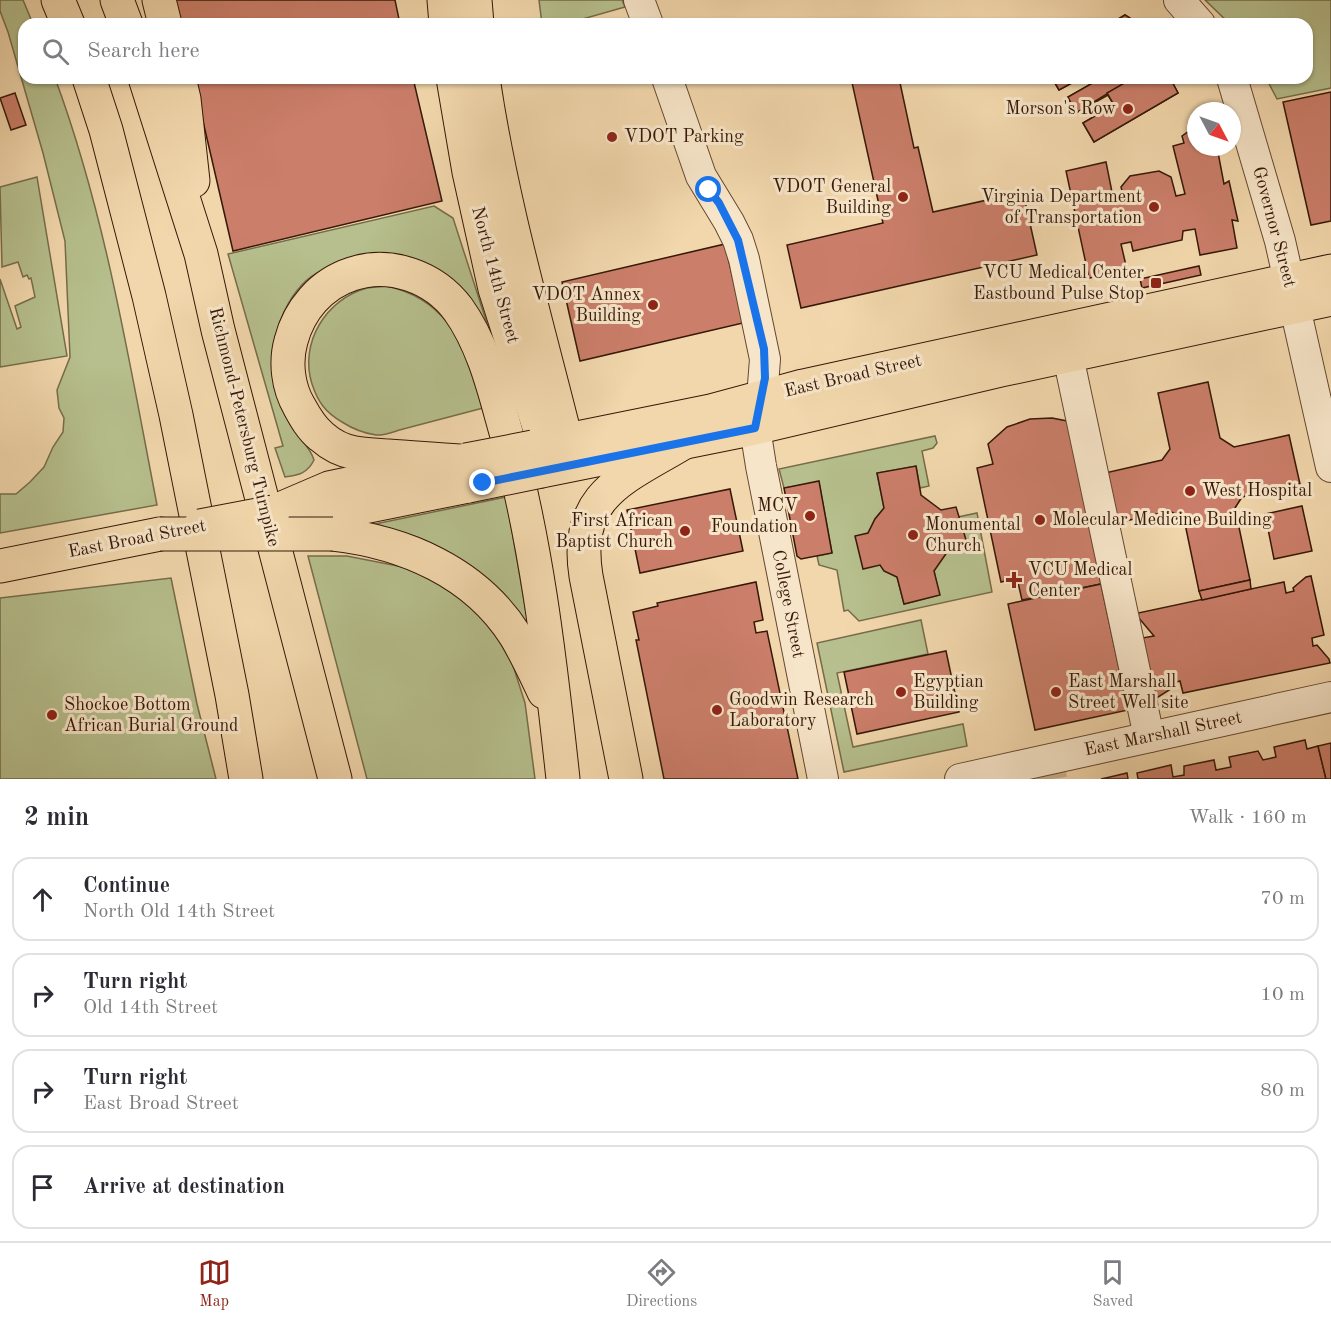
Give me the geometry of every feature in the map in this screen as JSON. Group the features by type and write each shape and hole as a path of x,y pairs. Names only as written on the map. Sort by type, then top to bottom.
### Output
{"main road":[{"path":"58,0 66,18"},
{"path":"117,0 124,18"},
{"path":"159,0 164,18"},
{"path":"444,0 446,18"},
{"path":"475,0 476,18"},
{"path":"91,84 106,130 149,296 176,415 232,695 246,779"},
{"name":"Richmond-Petersburg Turnpike","path":"147,84 201,254 218,330 335,779"},
{"path":"180,84 201,254"},
{"name":"North 14th Street","path":"456,84 477,134 525,285 552,456"},
{"name":"North 14th Street","path":"477,134 482,84"},
{"path":"464,469 355,453 331,443 311,425 296,400 288,367 290,344 296,325 304,310 317,295 350,274 367,270 401,272 417,277 448,297 475,338 492,383 512,453 539,587 563,779"},
{"name":"East Broad Street","path":"552,456 711,411 759,413 1068,356 1292,293 1331,271"},
{"name":"East Broad Street","path":"0,566 273,512 332,512 464,469 552,456 683,443 759,413 803,386 1292,293 1331,299"},
{"path":"626,779 585,576 583,538 592,512 610,488 683,443"},
{"path":"152,536 332,512 361,538 419,555 440,565 480,593 495,608 515,635 557,719"},
{"path":"232,695 252,779"}],"street":[{"path":"639,0 646,18"},
{"path":"1179,0 1195,18"},
{"name":"College Street","path":"669,84 701,176 729,222 744,260 765,359 759,413 765,490 823,779"},
{"name":"Governor Street","path":"1234,84 1292,293 1331,467"},
{"path":"1068,356 1149,737"},
{"name":"East Marshall Street","path":"960,779 1331,697"}],"green space":[{"path":"0,0 23,0 30,18 18,18 18,67 8,32 0,11"},
{"path":"539,0 622,0 625,7 586,18 541,18"},
{"path":"1205,0 1331,0 1331,88 1277,99 1269,84 1313,84 1313,18 1224,18"},
{"path":"23,84 57,84 73,130 89,183 115,289 157,505 0,533 0,494 16,494 30,482 44,467 63,432 64,418 59,408 57,390 70,357 65,241"},
{"path":"37,177 67,356 0,367 0,279 17,329 21,327 15,306 35,297 31,278 29,279 27,275 23,277 18,262 2,267 0,187"},
{"path":"434,206 453,218 493,342 448,279 430,265 415,259 402,258 328,268 311,277 301,286 285,310 279,324 273,353 272,374 282,408 314,460 305,471 285,477 275,448 283,446 228,254"},
{"path":"386,286 409,293 427,303 441,316 463,348 487,407 380,435 350,427 323,406 314,390 309,369 309,353 319,325 328,312 352,294 367,288"},
{"path":"935,436 937,443 933,448 922,451 929,486 920,488 916,466 877,473 884,508 868,533 884,571 897,577 904,604 939,595 934,571 958,517 977,513 992,592 859,621 848,610 844,611 837,570 819,565 817,556 832,553 819,482 784,488 779,469"},
{"path":"506,497 529,629 479,577 456,558 436,545 375,524"},
{"path":"308,556 347,556 403,567 439,582 475,610 507,647 525,703 535,779 367,779"},
{"path":"171,578 197,704 216,779 0,779 0,598"},
{"path":"921,620 928,654 837,673 853,747 963,724 967,746 844,772 817,643"}],"building":[{"path":"175,0 395,0 399,18 180,18"},
{"path":"194,84 414,84 442,201 233,251"},
{"name":"VDOT General Building","path":"852,84 900,84 914,148 918,147 933,212 1023,192 1037,255 801,308 787,245 883,223"},
{"path":"1056,84 1070,84 1059,90"},
{"path":"1056,84 1070,84 1059,90"},
{"name":"Morson's Row","path":"1091,84 1173,84 1178,93 1094,142 1083,123 1114,105 1108,95 1076,113 1068,97"},
{"path":"1091,84 1123,84 1076,113 1068,97"},
{"name":"Morson's Row","path":"1123,84 1173,84 1178,93 1094,142 1083,123 1114,105 1107,93"},
{"path":"1331,92 1331,221 1311,225 1283,102"},
{"path":"15,93 26,125 11,130 0,98"},
{"path":"1187,132 1187,156 1219,156 1224,184 1229,181 1238,221 1232,220 1237,248 1200,255 1195,229 1183,231 1182,240 1133,251 1131,242 1121,244 1127,270 1089,278 1066,171 1106,162 1113,197 1123,195 1121,187 1130,176 1159,171 1171,177 1176,196 1185,194 1173,146 1184,143 1182,136"},
{"name":"VDOT Annex Building","path":"725,244 743,323 580,361 562,282"},
{"path":"1199,266 1201,275 1142,288 1140,279"},
{"name":"West Hospital","path":"1208,382 1220,438 1234,447 1289,435 1300,484 1242,497 1235,508 1250,580 1199,591 1184,519 1170,511 1116,523 1105,473 1162,460 1170,449 1158,393"},
{"name":"Molecular Medicine Building","path":"1052,418 1072,422 1101,584 1022,600 1017,578 1001,582 977,468 993,464 988,444 1007,427 1030,419"},
{"name":"Monumental Church","path":"916,466 921,495 941,510 956,507 967,543 950,548 934,571 940,595 904,604 897,577 884,571 880,565 863,569 855,536 868,533 884,508 877,473"},
{"path":"819,481 832,553 801,559 797,556 784,488"},
{"name":"First African Baptist Church","path":"730,489 743,551 640,573 627,510"},
{"path":"1302,506 1312,551 1274,559 1265,514"},
{"path":"1311,576 1324,635 1312,638 1313,646 1317,645 1330,663 1183,693 1180,681 1173,683 1174,687 1155,699 1142,638 1154,636 1138,617 1138,613 1284,582 1286,593 1294,591 1293,588 1306,577"},
{"path":"1250,580 1251,589 1202,600 1199,591"},
{"name":"Goodwin Research Laboratory","path":"756,582 763,620 754,622 756,633 767,631 798,779 664,779 636,640 639,640 633,612 658,606 657,603"},
{"path":"1101,584 1128,710 1035,730 1008,604"},
{"name":"Egyptian Building","path":"946,651 959,712 857,734 844,672"},
{"path":"1305,740 1307,749 1318,746 1326,779 1138,779 1137,773 1171,765 1173,777 1184,775 1184,766 1214,760 1216,770 1231,767 1229,757 1258,751 1263,760 1276,757 1274,747"},
{"path":"1331,743 1331,779 1326,779 1318,746"},
{"path":"1127,773 1128,779 1101,779 1110,777"}],"tunnel":[{"path":"1049,759 1052,779"}],"place":[{"name":"Morson's Row","path":"1128,109"},
{"name":"VDOT Parking","path":"612,137"},
{"name":"VDOT General Building","path":"903,197"},
{"name":"Virginia Department of Transportation","path":"1154,207"},
{"name":"VCU Medical Center Eastbound Pulse Stop","path":"1156,283"},
{"name":"VDOT Annex Building","path":"653,305"},
{"name":"West Hospital","path":"1190,491"},
{"name":"MCV Foundation","path":"810,516"},
{"name":"Molecular Medicine Building","path":"1040,520"},
{"name":"First African Baptist Church","path":"685,531"},
{"name":"Monumental Church","path":"913,535"},
{"name":"VCU Medical Center","path":"1014,580"},
{"name":"Egyptian Building","path":"901,692"},
{"name":"East Marshall Street Well site","path":"1056,692"},
{"name":"Goodwin Research Laboratory","path":"717,710"},
{"name":"Shockoe Bottom African Burial Ground","path":"52,715"}],"route":[{"path":"483,483 755,428 765,378 764,349 738,240 719,203 709,190"}]}
